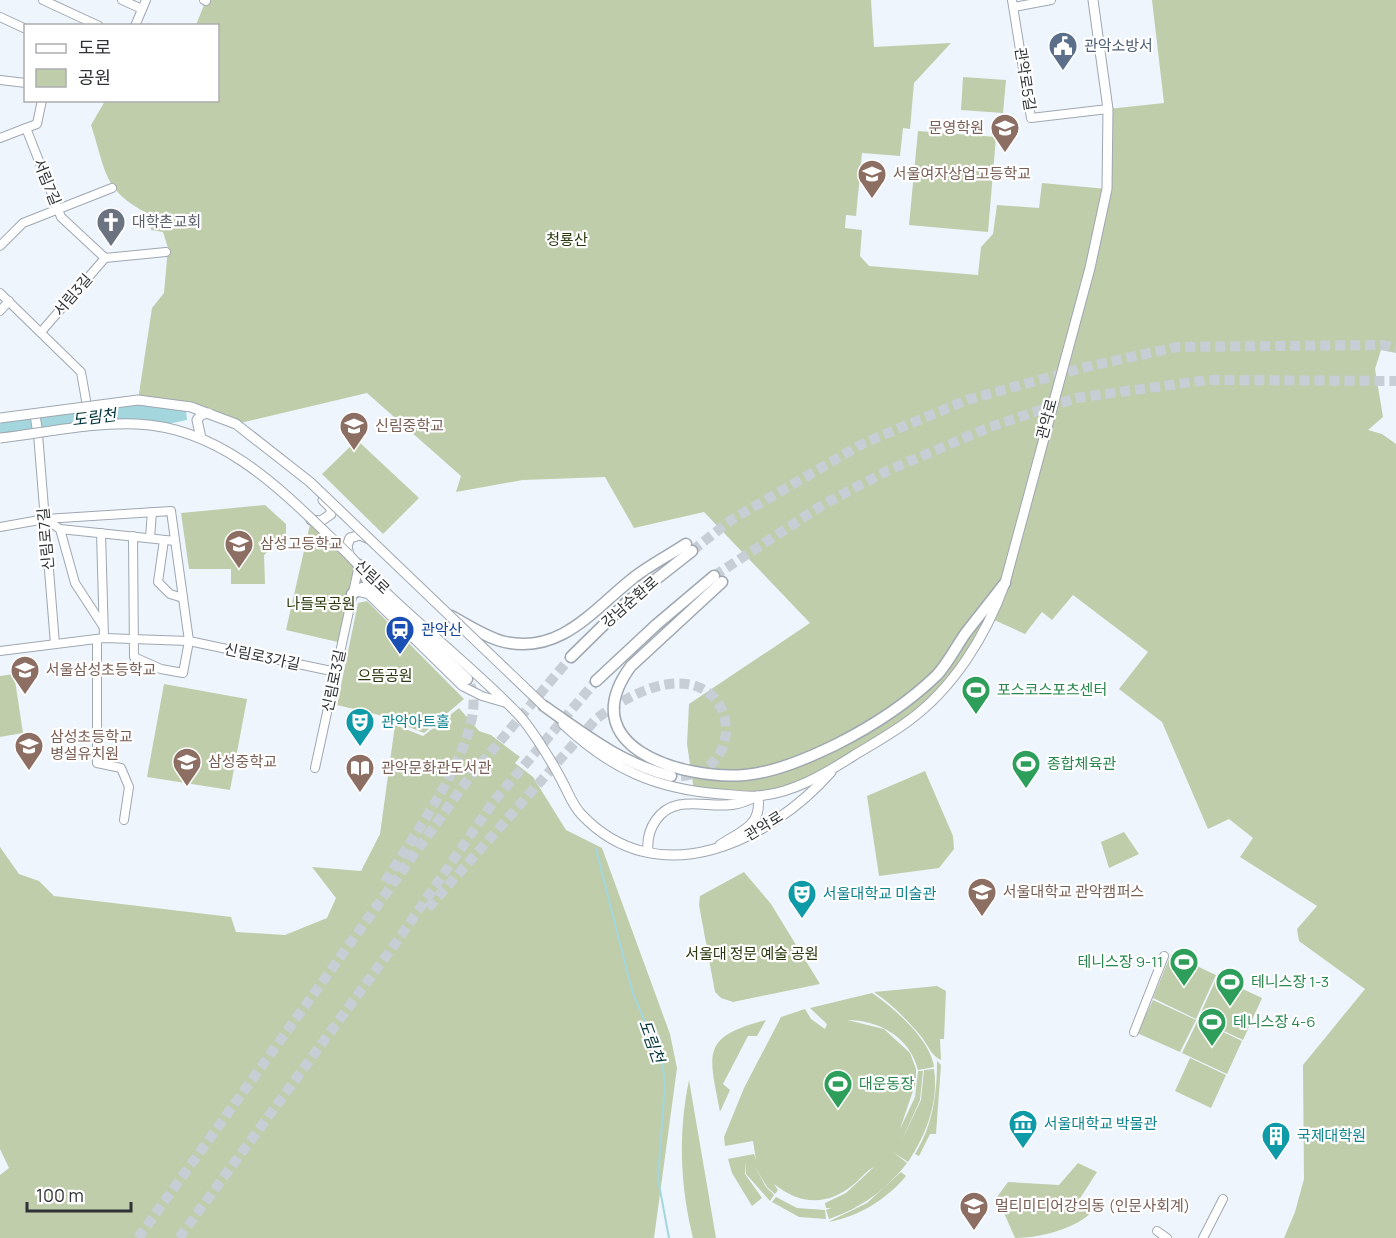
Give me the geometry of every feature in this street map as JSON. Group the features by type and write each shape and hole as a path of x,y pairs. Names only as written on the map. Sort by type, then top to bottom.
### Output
{"highway":[{"name":"강남순환로","path":"447,614 504,642 540,642 560,637 587,619 632,579 689,548 627,602 571,657"},
{"path":"358,565 373,590 467,679"},
{"path":"596,681 632,646 718,579 631,666 621,679 614,699 614,717 618,731 629,745 650,759 683,768 745,775 792,763 835,745 866,728 916,693 938,673 1005,584"},
{"path":"352,594 362,588 373,590"},
{"path":"544,706 610,752 671,781"}],"main road":[{"name":"관악로","path":"671,781 758,796 795,786 835,768 908,721 942,690 966,660 992,618 1005,584 1102,216 1109,169 1108,109 1093,0"},
{"name":"신림로","path":"0,418 87,405 151,401 212,413 237,424 318,490 544,706"},
{"path":"35,413 38,434"},
{"path":"201,438 197,420 201,415 212,413"},
{"name":"신림로","path":"0,438 134,423 167,427 201,438 249,464 517,712 580,813 610,835 648,851 678,855"},
{"path":"311,520 321,521 331,514 331,508 318,490"},
{"path":"349,555 347,546 350,538 360,535 369,540"},
{"name":"관악로","path":"678,855 708,853 747,838 775,821 816,789 835,768"},
{"path":"648,851 647,839 653,825 670,808 687,804 735,805 758,796 759,812 756,819 708,853"}],"street":[{"path":"43,0 95,24"},
{"path":"122,0 142,9"},
{"path":"136,24 146,0"},
{"path":"1013,3 1051,0"},
{"name":"관악로5길","path":"1013,3 1031,118 1108,109"},
{"path":"0,17 24,28"},
{"path":"0,80 24,83"},
{"path":"0,138 36,124 42,102"},
{"name":"서림7길","path":"26,128 61,217 105,258"},
{"path":"0,246 23,223 112,189"},
{"path":"105,258 166,252"},
{"name":"서림3길","path":"41,332 105,258"},
{"path":"0,293 81,372 87,405"},
{"path":"0,310 9,301"},
{"name":"신림로7길","path":"38,434 55,644"},
{"path":"0,527 45,519 171,511 189,641 183,673 161,669 134,657 134,536"},
{"path":"150,538 152,512"},
{"path":"45,519 60,529 175,541"},
{"path":"60,529 75,583 103,626"},
{"path":"100,533 103,626 100,639 97,763 121,768 129,787 124,820"},
{"path":"164,540 158,582 170,594 183,598"},
{"name":"신림로3길","path":"315,768 358,565"},
{"path":"352,594 359,592 368,594 462,686 482,696 506,703"},
{"name":"신림로3가길","path":"0,651 100,639 189,641 336,672"},
{"path":"1134,1032 1164,956"},
{"path":"1203,1238 1223,1199"},
{"path":"1157,1231 1167,1238"}],"green space":[{"name":"청룡산","path":"206,0 871,0 874,47 951,43 914,83 910,129 903,128 900,156 862,153 856,216 846,215 845,228 862,230 860,256 869,266 978,275 981,247 993,234 997,205 1039,208 1042,183 1107,189 1108,109 1164,103 1152,0 1396,0 1396,353 1381,350 1375,369 1383,417 1368,430 1382,434 1396,444 1396,1238 1284,1238 1295,1212 1304,1179 1303,1065 1365,989 1299,941 1297,929 1317,906 1240,857 1253,838 1229,819 1208,829 1162,722 1119,689 1148,652 1073,595 1052,620 1042,612 1025,634 992,619 966,660 908,721 835,768 775,793 694,791 687,744 689,704 810,623 704,512 634,528 605,477 523,480 456,492 461,476 367,393 236,424 223,417 138,400 152,308 164,293 168,248 163,232 151,230 149,214 123,197 114,188 108,178 91,125 104,102 219,102 219,24 196,24"},
{"path":"963,77 1006,80 1003,113 961,110"},
{"path":"918,131 996,137 988,232 909,225"},
{"path":"357,440 419,498 383,534 322,474"},
{"path":"265,505 286,524 286,536 264,555 265,584 231,584 231,569 189,569 181,513"},
{"name":"나들목공원","path":"311,520 359,565 342,643 286,630"},
{"name":"으뜸공원","path":"367,601 464,699 424,733 379,715 337,705 358,603"},
{"path":"14,674 23,733 0,737 0,676"},
{"path":"164,684 247,699 230,790 147,777"},
{"path":"459,708 479,731 491,735 520,757 515,763 533,777 566,830 602,848 670,1034 677,1068 654,1238 0,1238 0,1175 9,1168 0,1149 0,847 19,874 39,881 54,896 231,917 236,932 285,935 327,918 336,898 312,867 361,871 380,834 395,725 423,736"},
{"path":"925,771 953,836 954,849 939,868 879,876 867,796"},
{"path":"1124,832 1139,854 1109,868 1101,842"},
{"name":"서울대 정문 예술 공원","path":"744,872 771,904 820,984 733,1002 721,998 715,992 699,905 700,896"},
{"name":"테니스장 9-11","path":"1171,954 1216,975 1196,1019 1153,998"},
{"name":"테니스장 1-3","path":"1217,977 1262,998 1243,1040 1198,1019"},
{"path":"937,986 946,991 944,1039 940,1039 941,1060 934,1056 920,1035 904,1018 874,992"},
{"name":"대운동장","path":"872,993 919,1035 934,1067 918,1070 908,1048 892,1033 881,1027 870,1023 847,1020 884,1029 910,1053 916,1069 916,1082 900,1129 915,1097 918,1071 923,1071 920,1100 901,1142 921,1100 924,1070 934,1069 933,1106 930,1118 914,1152 908,1162 893,1152 907,1163 890,1182 862,1204 829,1219 826,1210 831,1208 826,1208 825,1203 846,1193 874,1167 843,1192 833,1197 813,1200 794,1196 774,1184 778,1190 775,1194 767,1187 754,1165 766,1187 774,1195 770,1201 746,1174 745,1162 745,1174 762,1198 752,1206 732,1173 728,1159 754,1154 756,1160 753,1141 725,1146 724,1137 744,1088 781,1017 805,1009 811,1019 825,1029 827,1024 810,1008"},
{"path":"1153,1000 1196,1020 1180,1052 1137,1033"},
{"path":"766,1020 757,1036 748,1036 723,1084 730,1090 720,1112 713,1075 714,1050 729,1033"},
{"name":"테니스장 4-6","path":"1198,1020 1242,1041 1227,1074 1182,1053"},
{"path":"1190,1058 1226,1075 1211,1108 1175,1091"},
{"path":"937,1061 941,1065 936,1134 930,1134 919,1156 915,1154 926,1132 933,1109"},
{"path":"689,1080 716,1238 693,1238 685,1199 682,1140"},
{"path":"1078,1163 1097,1172 1077,1203 1093,1211 1077,1223 1057,1231 1015,1238 997,1197 1008,1182 1059,1185"},
{"path":"901,1172 906,1176 880,1200 861,1212 828,1222 867,1203"},
{"path":"776,1197 797,1208 825,1210 826,1219 799,1217 772,1202"}],"water":[{"name":"도림천","path":"137,403 186,411 187,420 168,424 134,420 0,436 0,420"}],"waterway":[{"name":"도림천","path":"596,849 632,991 662,1063 665,1082 658,1179 669,1238"}],"tunnel":[{"path":"692,551 731,520 864,443 967,400 1086,367 1177,347 1382,345 1396,348"},
{"path":"714,576 824,504 887,471 990,427 1076,398 1207,380 1396,381"},
{"path":"138,1238 469,778 571,657"},
{"path":"385,882 430,811 461,751 471,723 473,699 467,679"},
{"path":"179,1238 395,944 494,801 596,681"},
{"path":"428,908 596,719 644,691 681,683 707,692 722,710 726,733 719,755 700,771 671,776"}],"place":[{"name":"관악소방서","path":"1063,72"},
{"name":"문영학원","path":"1005,154"},
{"name":"서울여자상업고등학교","path":"872,200"},
{"name":"대학촌교회","path":"111,248"},
{"name":"신림중학교","path":"354,452"},
{"name":"삼성고등학교","path":"239,570"},
{"name":"관악산","path":"400,656"},
{"name":"서울삼성초등학교","path":"25,696"},
{"name":"포스코스포츠센터","path":"976,716"},
{"name":"관악아트홀","path":"360,748"},
{"name":"삼성초등학교 병설유치원","path":"29,772"},
{"name":"삼성중학교","path":"187,788"},
{"name":"종합체육관","path":"1026,790"},
{"name":"관악문화관도서관","path":"360,794"},
{"name":"서울대학교 관악캠퍼스","path":"982,918"},
{"name":"서울대학교 미술관","path":"802,920"},
{"name":"테니스장 9-11","path":"1184,988"},
{"name":"테니스장 1-3","path":"1230,1008"},
{"name":"테니스장 4-6","path":"1212,1048"},
{"name":"대운동장","path":"838,1110"},
{"name":"서울대학교 박물관","path":"1023,1150"},
{"name":"국제대학원","path":"1276,1162"},
{"name":"멀티미디어강의동 (인문사회계)","path":"974,1232"}]}
